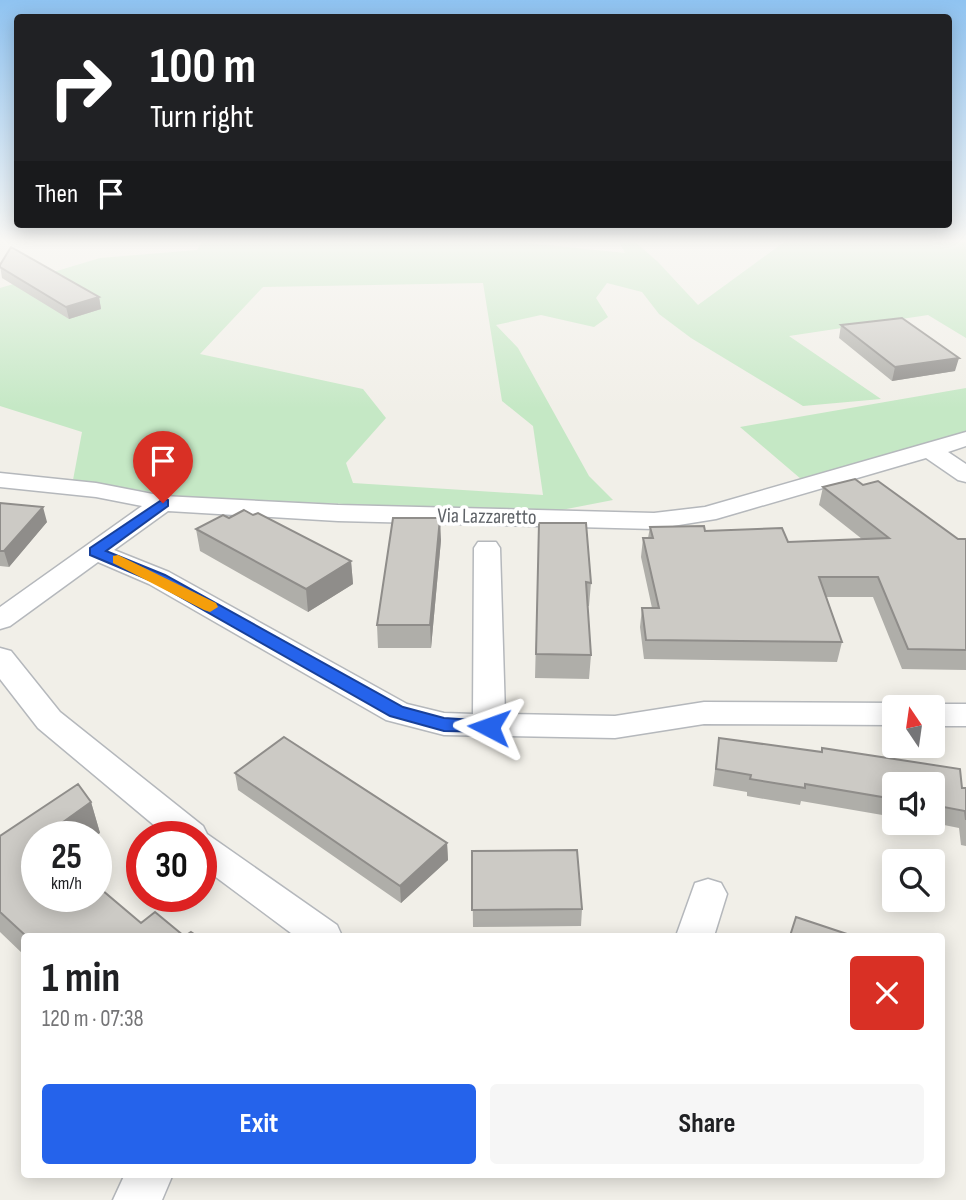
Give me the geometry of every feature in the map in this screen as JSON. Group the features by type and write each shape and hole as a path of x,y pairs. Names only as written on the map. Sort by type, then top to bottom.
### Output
{"street":[{"name":"Via Lazzaretto","path":"0,480 96,490 163,503 338,513 654,521 707,514 966,439"},
{"path":"930,450 966,475"},
{"path":"0,620 163,503"},
{"path":"487,548 489,727"},
{"path":"95,551 159,578 397,712 444,724 489,727 615,727 704,713 882,714"},
{"path":"0,658 49,720 172,821"},
{"path":"945,715 966,715"},
{"path":"217,857 319,933"},
{"path":"696,933 708,894"},
{"path":"137,1200 148,1178"}],"green space":[{"path":"0,296 255,296 200,354 363,389 386,418 346,463 353,483 543,495 533,426 502,401 485,296 597,296 596,298 608,317 594,327 541,315 496,325 518,348 589,476 613,500 546,513 185,497 73,480 82,432 0,406"},
{"path":"645,296 690,296 698,305 710,296 966,296 966,338 928,315 789,336 881,399 803,406 691,338 659,314"},
{"path":"966,388 966,439 911,456 801,479 740,427"}],"building":[{"path":"48,296 99,297 66,307"},
{"path":"902,318 959,358 895,367 841,325"},
{"path":"855,479 863,485 878,481 958,539 966,539 966,650 908,649 878,577 819,577 842,642 646,640 642,608 659,608 643,538 653,538 650,527 704,526 705,531 782,528 788,542 889,538 823,487"},
{"path":"0,503 43,507 4,551 0,551"},
{"path":"244,510 253,515 258,513 351,561 306,589 196,529 223,515 229,518"},
{"path":"393,518 440,518 430,625 377,625"},
{"path":"539,523 586,523 591,583 586,582 591,655 536,654"},
{"path":"284,737 447,843 400,886 235,773"},
{"path":"719,738 822,752 822,748 960,769 962,788 966,788 966,820 965,811 945,807 945,772 882,772 882,797 805,784 805,788 750,779 751,775 716,769"},
{"path":"78,784 91,802 65,821 22,821"},
{"path":"21,822 21,912 112,912 112,899 141,923 155,912 180,933 23,933 0,912 0,836"},
{"path":"577,850 582,909 472,910 472,851"},
{"path":"796,917 844,933 791,933"}],"slow traffic":[{"path":"118,559 210,607"}],"route":[{"path":"163,503 95,551 134,565 159,578 397,712 444,724 489,727"}]}
